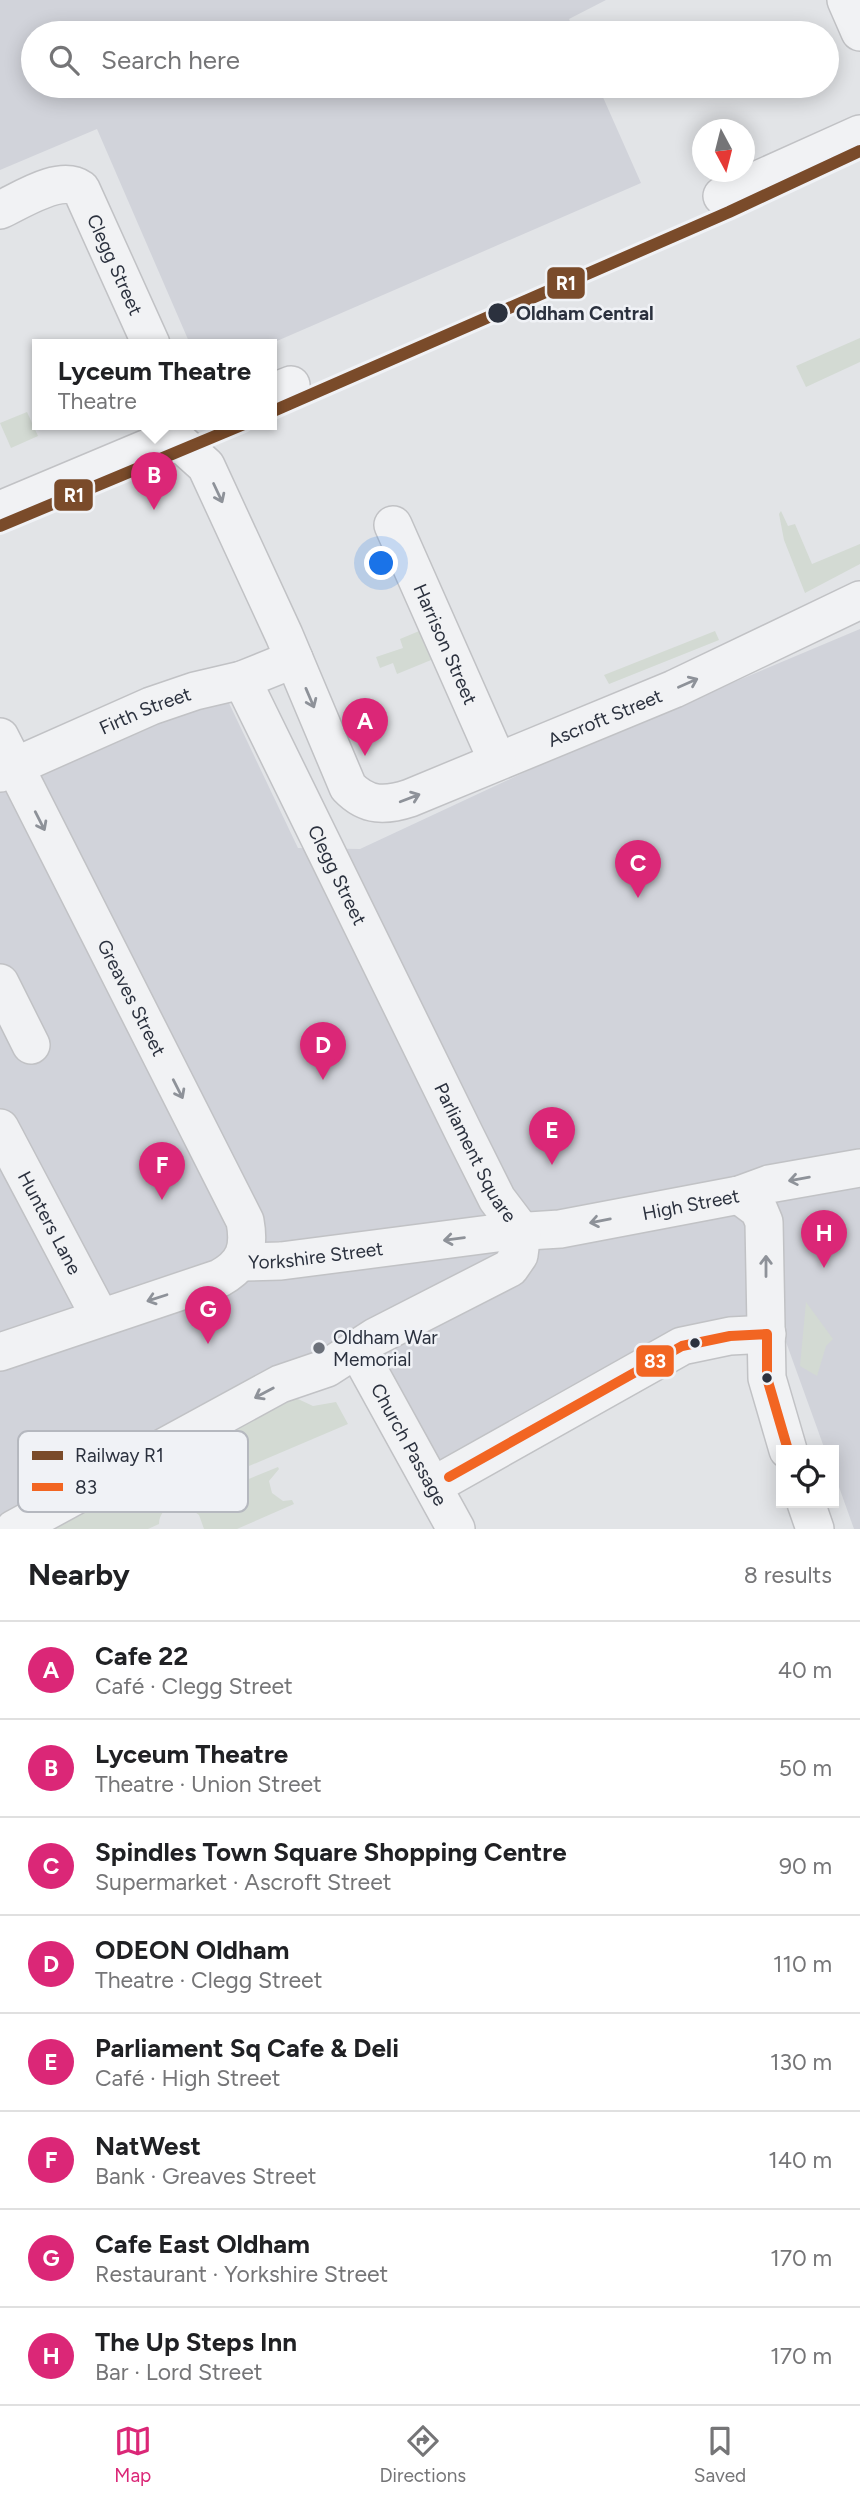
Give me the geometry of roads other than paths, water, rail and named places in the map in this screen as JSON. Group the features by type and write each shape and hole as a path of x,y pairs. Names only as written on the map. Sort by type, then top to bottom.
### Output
{"street":[{"path":"846,0 860,32"},
{"path":"722,195 860,134"},
{"name":"Clegg Street","path":"0,210 60,185 76,186 85,194 149,339"},
{"path":"0,510 133,453 162,442 177,440 206,466 294,659"},
{"name":"Harrison Street","path":"393,525 497,760"},
{"name":"Ascroft Street","path":"294,659 348,787 357,797 373,804 391,804 674,689 860,600"},
{"name":"Firth Street","path":"4,759 195,691 242,680 294,659"},
{"name":"Clegg Street","path":"242,680 433,1071"},
{"name":"Greaves Street","path":"4,759 245,1220 249,1239 242,1262"},
{"path":"0,983 31,1045"},
{"name":"Parliament Square","path":"433,1071 497,1199 522,1232"},
{"name":"Hunters Lane","path":"0,1128 100,1317"},
{"name":"High Street","path":"522,1232 560,1229 739,1195 769,1184 860,1168"},
{"path":"739,1195 759,1210 764,1222 767,1378 787,1445"},
{"path":"194,1431 280,1384 327,1368 375,1338 510,1268 519,1255 522,1232"},
{"name":"Yorkshire Street","path":"0,1352 220,1278 242,1262 289,1260 522,1232"},
{"path":"449,1476 682,1346 730,1336 766,1334"},
{"name":"Church Passage","path":"364,1362 456,1529"},
{"path":"808,1508 815,1529"},
{"path":"14,1529 45,1512"}],"rail line":[{"name":"R1","path":"277,409 729,212 860,151"},
{"name":"R1","path":"0,526 230,430"}],"place":[{"name":"Oldham Central","path":"498,313"},
{"name":"Lyceum Theatre","path":"154,510"},
{"name":"Cafe 22","path":"365,756"},
{"name":"Spindles Town Square Shopping Centre","path":"638,898"},
{"name":"ODEON Oldham","path":"323,1080"},
{"name":"Parliament Sq Cafe & Deli","path":"552,1165"},
{"name":"NatWest","path":"162,1200"},
{"name":"The Up Steps Inn","path":"824,1268"},
{"name":"Cafe East Oldham","path":"208,1344"},
{"name":"Oldham War Memorial","path":"319,1348"}]}
